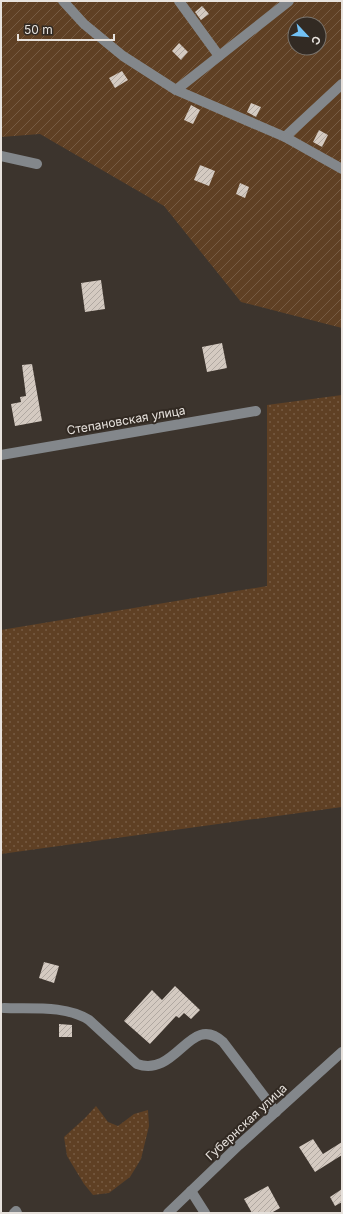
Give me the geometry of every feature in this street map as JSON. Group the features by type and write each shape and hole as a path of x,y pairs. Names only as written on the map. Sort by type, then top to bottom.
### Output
{"street":[{"path":"63,1 84,24 123,56 176,90 285,137 342,169"},
{"path":"179,1 219,56"},
{"path":"176,90 289,1"},
{"path":"285,137 342,84"},
{"path":"1,156 37,164"},
{"name":"Степановская улица","path":"1,455 256,411"},
{"path":"4,1008 67,1010 81,1015 89,1020 137,1064 145,1067 158,1066 198,1035 211,1034 223,1042 276,1112"},
{"name":"Губернская улица","path":"168,1213 190,1191 341,1053"},
{"path":"190,1191 205,1213"}],"shaded area":[{"path":"1,1 342,1 342,328 241,302 164,206 40,134 1,137"},
{"path":"342,395 342,807 1,854 1,630 267,586 267,405"},
{"path":"96,1106 108,1122 118,1126 134,1114 148,1110 149,1126 141,1159 130,1177 109,1193 93,1195 84,1184 67,1156 64,1137"}],"building":[{"path":"202,6 209,14 201,20 195,12"},
{"path":"179,43 188,52 181,60 172,51"},
{"path":"122,71 128,80 115,88 109,78"},
{"path":"251,103 261,107 256,117 247,112"},
{"path":"191,105 200,110 193,124 184,120"},
{"path":"319,130 328,135 322,147 313,142"},
{"path":"200,165 215,171 209,186 194,180"},
{"path":"240,183 249,187 245,198 236,194"},
{"path":"101,280 105,309 85,312 81,283"},
{"path":"222,343 227,368 207,372 202,347"},
{"path":"32,364 42,421 15,426 11,404 21,402 20,397 26,396 22,365"},
{"path":"44,962 59,966 54,983 39,978"},
{"path":"175,986 200,1010 191,1019 184,1013 179,1018 176,1016 150,1044 124,1021 152,990 162,1000"},
{"path":"59,1024 72,1025 72,1037 59,1037"},
{"path":"313,1139 323,1154 342,1142 342,1155 315,1172 299,1147"},
{"path":"268,1186 280,1208 271,1213 252,1213 244,1199"},
{"path":"342,1189 342,1202 335,1206 330,1197"}]}
